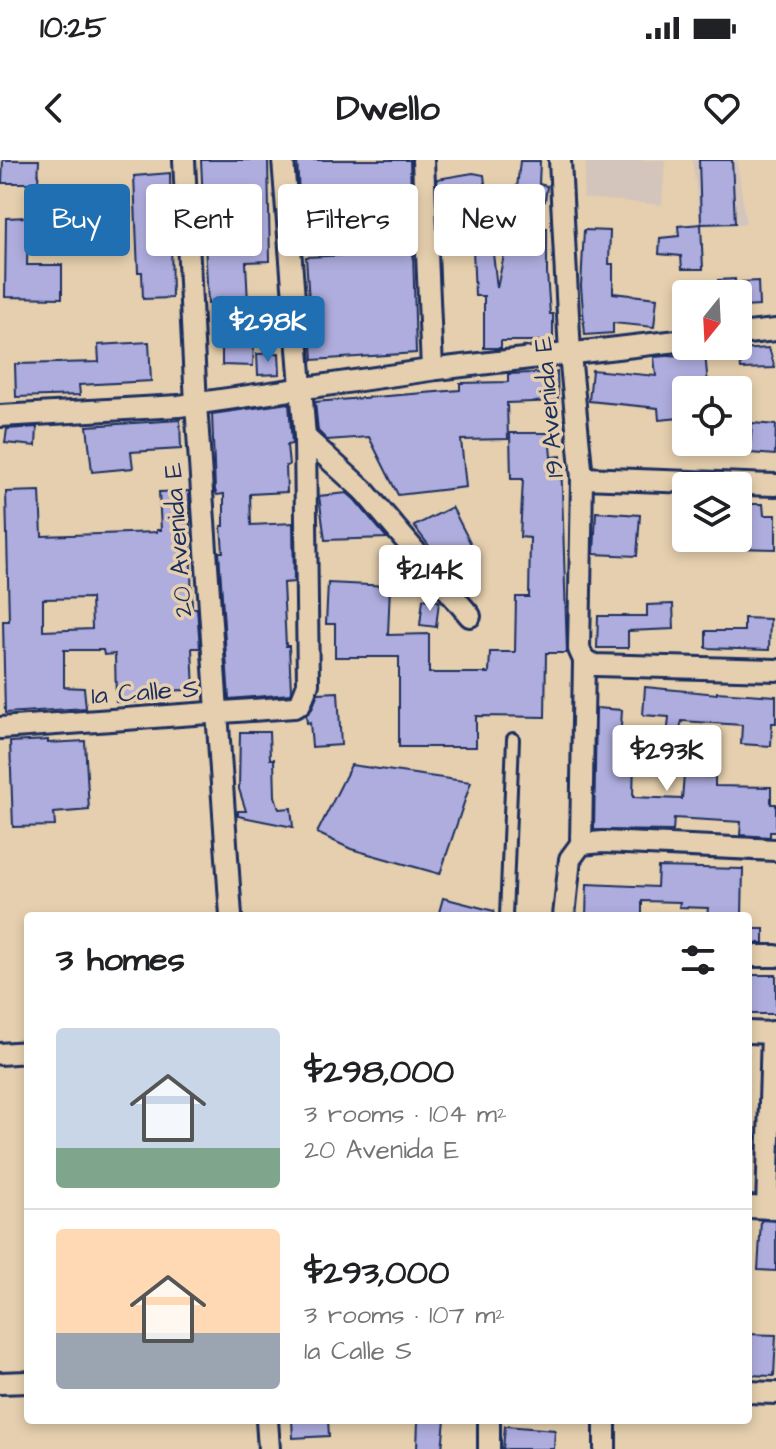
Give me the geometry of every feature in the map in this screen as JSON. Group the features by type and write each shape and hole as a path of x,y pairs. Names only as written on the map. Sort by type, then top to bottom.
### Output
{"street":[{"name":"20 Avenida E","path":"184,160 215,713 231,912"},
{"path":"283,160 305,437 364,491 470,616"},
{"path":"423,160 432,369"},
{"name":"19 Avenida E","path":"560,160 570,354 582,478 581,844"},
{"path":"752,333 776,330"},
{"path":"0,416 196,404 432,369 672,342"},
{"name":"1a Calle S","path":"0,728 294,707 300,704 308,684 305,437"},
{"path":"582,478 776,485"},
{"path":"582,654 595,665 776,670"},
{"path":"564,912 570,859 581,844 603,842 776,850"},
{"path":"752,956 776,956"},
{"path":"752,1032 774,1032 764,1208"},
{"path":"0,1054 24,1052"},
{"path":"0,1383 24,1382"},
{"path":"752,1392 776,1393"},
{"path":"267,1424 269,1449"},
{"path":"489,1424 489,1449"},
{"path":"605,1424 605,1449"}],"lane":[{"path":"506,912 513,739"}],"shaded area":[{"path":"586,160 665,160 662,205 583,198"},
{"path":"692,160 737,160 746,224 701,226"}],"building":[{"path":"3,160 39,160 38,183 2,183"},
{"path":"201,160 268,160 270,261 246,262 248,303 208,304 206,256 262,256 262,184 202,184"},
{"path":"297,160 410,160 411,184 298,184"},
{"path":"699,160 732,160 735,223 701,224"},
{"path":"520,161 540,161 539,184 517,184"},
{"path":"170,173 170,184 146,184 146,256 171,256 172,298 143,299 142,272 138,272 134,176"},
{"path":"473,173 484,175 485,184 437,184 437,179"},
{"path":"24,217 24,256 27,256 27,265 62,265 62,298 5,297 6,218"},
{"path":"701,224 703,269 682,269 681,256 659,254 660,238 679,236 678,226"},
{"path":"547,228 553,341 501,341 501,348 484,348 484,296 475,296 473,256 493,256 497,288 504,256 545,256"},
{"path":"584,230 610,231 609,264 613,264 613,293 657,298 654,327 613,323 613,333 585,335 581,286"},
{"path":"413,256 416,353 313,360 306,257"},
{"path":"752,281 758,281 759,306 752,306"},
{"path":"149,342 151,381 79,385 80,395 16,397 15,364 99,362 98,345"},
{"path":"222,343 254,344 253,366 222,365"},
{"path":"769,348 775,368 741,369 740,360 752,360 752,349"},
{"path":"279,353 280,374 258,375 257,354"},
{"path":"672,356 672,360 706,360 707,376 672,376 672,419 659,420 658,408 589,401 592,370 656,376 654,357"},
{"path":"557,372 558,401 507,403 508,439 461,440 466,487 398,495 369,437 327,440 318,431 315,402 460,390 460,383 508,382 508,374"},
{"path":"289,403 292,444 287,445 287,492 250,494 251,525 293,523 294,582 283,583 291,691 290,694 229,699 219,552 223,552 221,526 224,526 224,494 217,495 215,490 212,414"},
{"path":"180,420 181,449 131,452 133,468 92,472 87,426"},
{"path":"752,423 776,425 775,455 752,453"},
{"path":"37,427 36,446 5,443 7,429"},
{"path":"510,433 549,433 551,457 561,456 567,653 546,653 545,717 476,716 476,747 399,747 399,657 335,657 335,624 326,624 328,583 390,586 388,635 429,634 429,673 489,673 490,652 515,652 516,597 529,597 530,538 520,537 523,479 511,479"},
{"path":"40,491 42,536 157,532 161,530 159,492 189,491 192,608 197,608 200,648 192,648 194,690 146,691 147,702 116,702 115,654 104,655 103,650 64,650 64,687 84,688 86,708 5,713 3,621 9,621 6,492","holes":["91,598 92,629 43,631 43,599"]},
{"path":"347,493 387,538 325,540 319,496"},
{"path":"752,504 763,504 764,515 776,515 776,549 752,548"},
{"path":"452,507 471,544 440,560 414,526"},
{"path":"596,512 640,515 637,556 594,554"},
{"path":"423,599 439,601 436,627 420,625"},
{"path":"673,604 674,629 628,631 628,648 597,648 598,616 647,616 647,605"},
{"path":"744,618 770,619 769,650 706,648 706,631 744,631"},
{"path":"645,687 776,696 776,723 772,723 771,746 741,744 742,725 682,721 674,750 666,749 669,717 643,715"},
{"path":"338,692 341,745 312,747 310,722 307,723 306,715 318,693"},
{"path":"596,708 622,710 620,743 630,743 629,760 634,760 633,797 682,799 684,775 715,777 715,786 771,787 771,804 776,804 776,832 770,832 770,837 740,835 741,822 674,818 673,831 594,830"},
{"path":"240,732 269,732 270,759 274,759 275,796 279,809 291,808 293,827 238,816 238,811 246,811 239,789"},
{"path":"48,740 48,743 85,741 89,810 54,813 55,826 13,827 10,742"},
{"path":"351,765 471,782 440,874 351,849 317,833"},
{"path":"658,867 743,869 742,912 708,912 708,908 679,907 680,902 642,901 642,912 586,912 587,884 657,887"},
{"path":"443,898 494,911 494,912 439,912"},
{"path":"752,929 764,929 764,943 752,943"},
{"path":"752,975 776,975 776,1014 752,1014"},
{"path":"761,1220 776,1221 776,1271 758,1270"},
{"path":"752,1334 776,1335 774,1376 752,1375"},
{"path":"292,1424 328,1424 329,1436 293,1438"},
{"path":"418,1424 445,1424 442,1449 417,1449"},
{"path":"505,1426 555,1430 554,1449 503,1449"}]}
